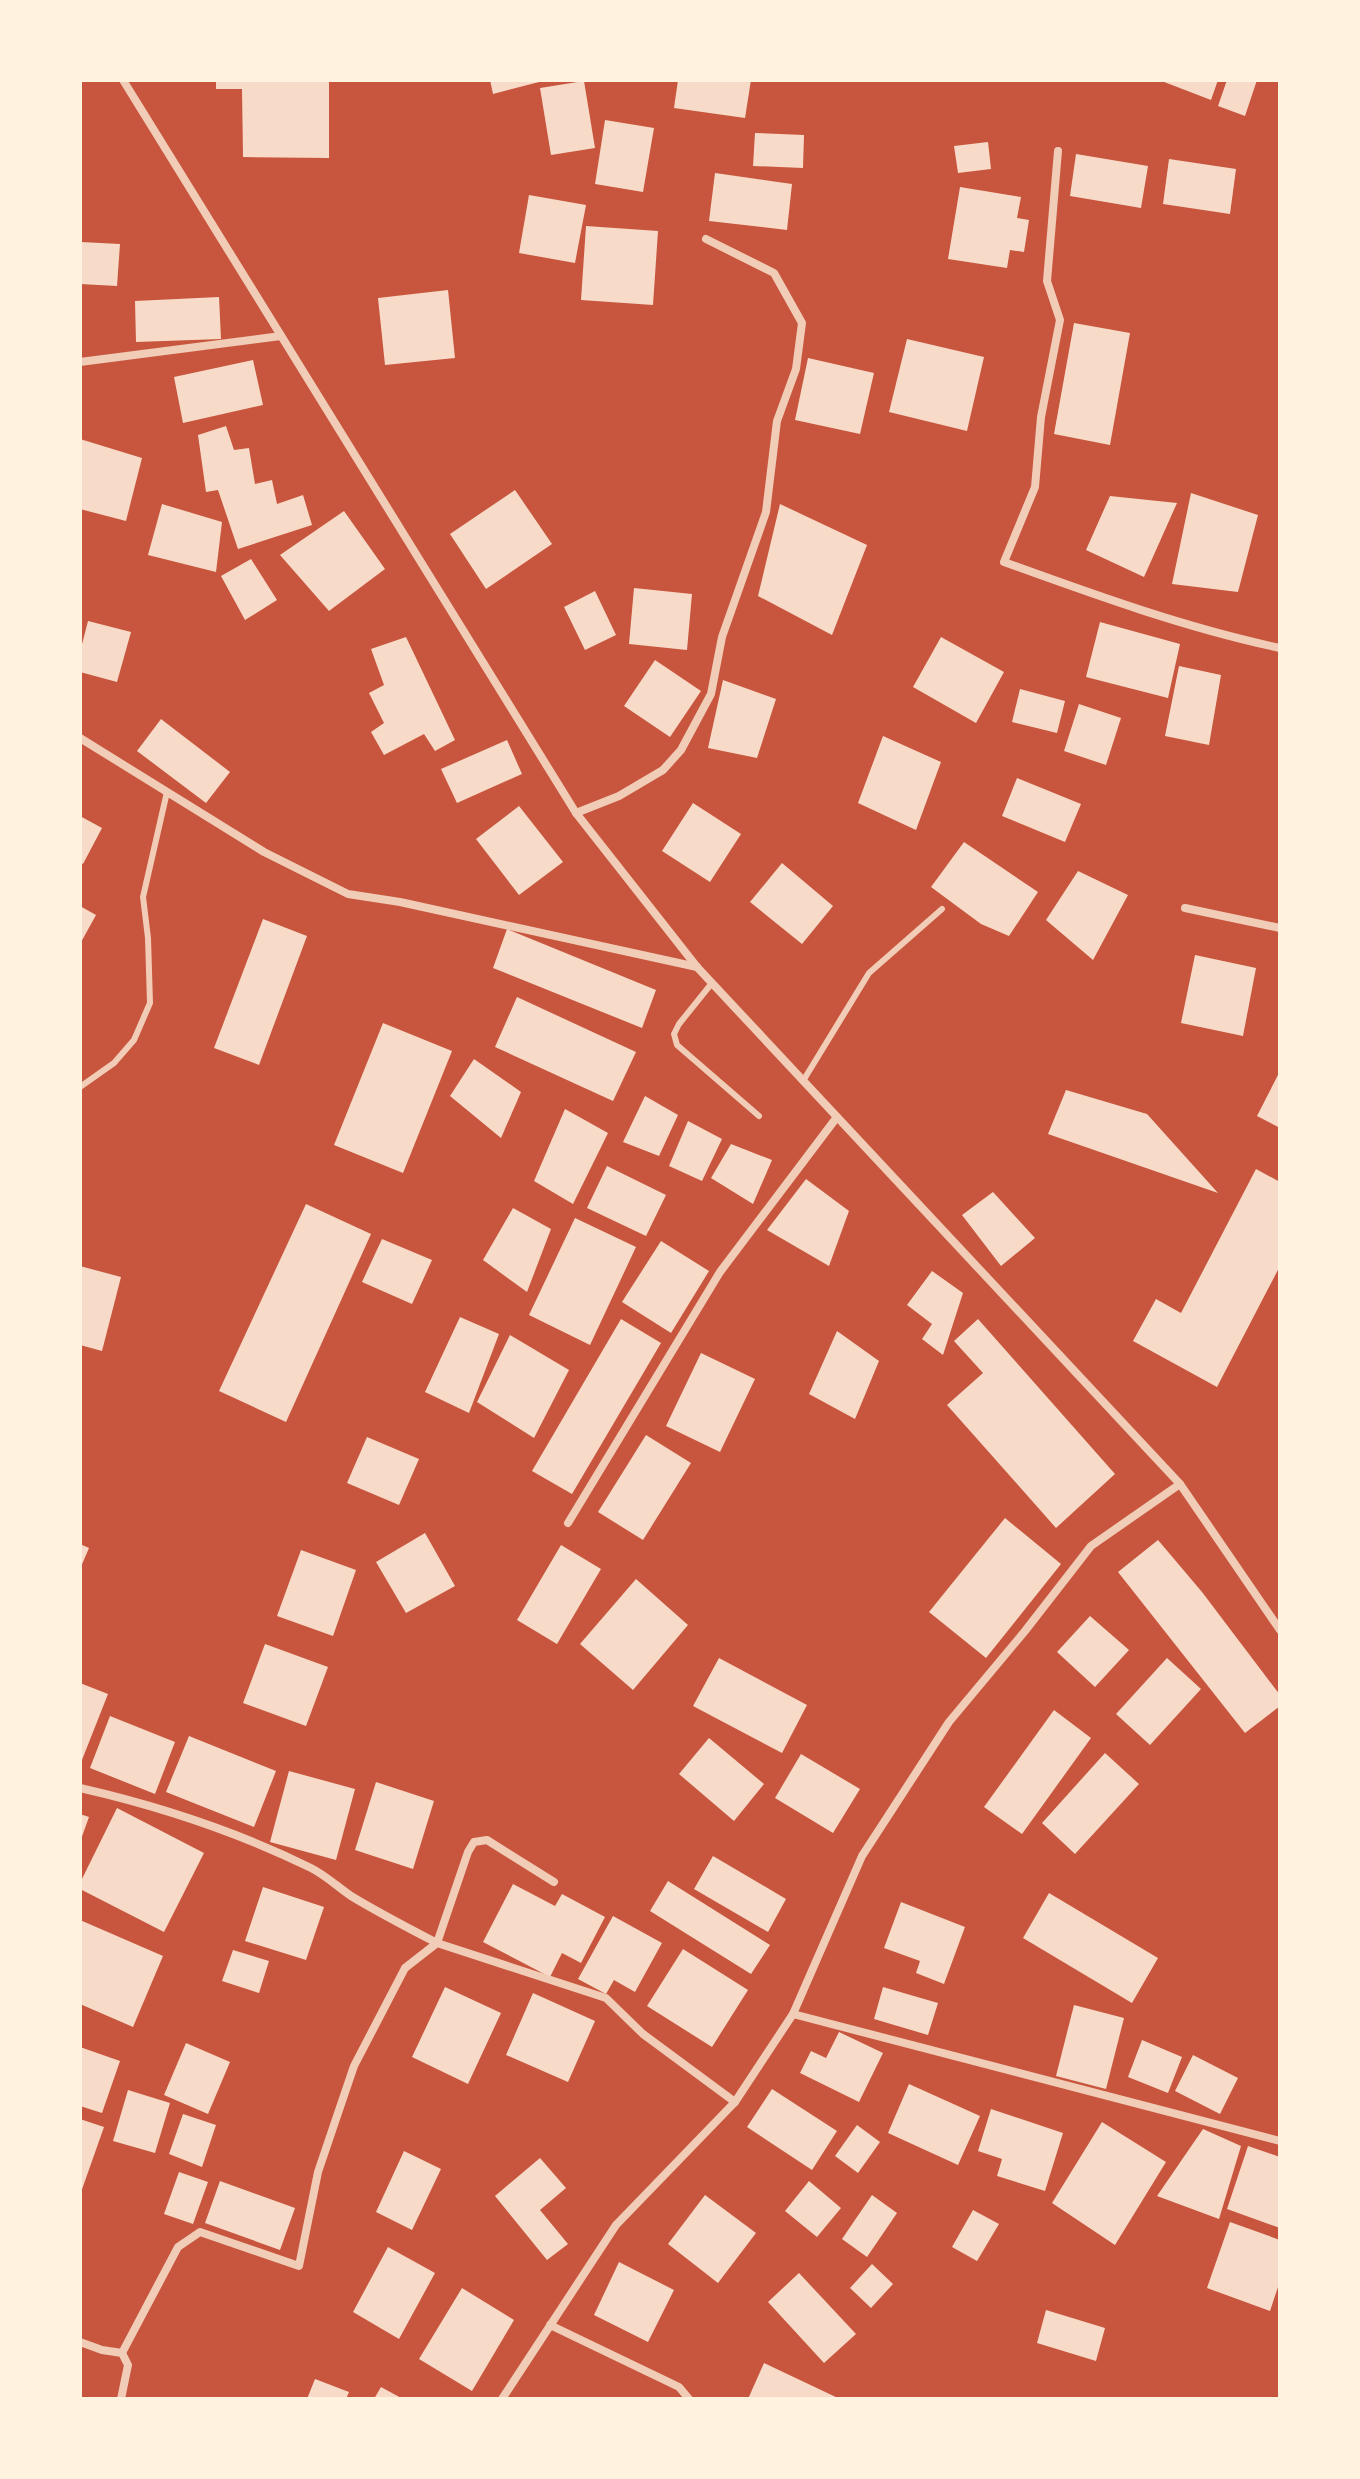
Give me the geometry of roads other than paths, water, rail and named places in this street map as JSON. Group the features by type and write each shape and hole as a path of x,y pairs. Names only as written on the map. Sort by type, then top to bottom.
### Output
{"street":[{"path":"123,80 576,813 697,967 1180,1484 1280,1630"},
{"path":"1058,151 1047,281 1060,320 1041,417 1035,487 1004,562 1130,607 1227,637 1280,648"},
{"path":"576,813 619,796 663,770 681,750 711,694 722,637 766,512 777,421 796,369 802,323 774,273 706,239"},
{"path":"80,362 281,336"},
{"path":"80,738 264,852 348,894 400,902 697,967"},
{"path":"1185,908 1280,928"},
{"path":"568,1523 720,1272 837,1117"},
{"path":"502,2399 616,2225 735,2102 793,2014 862,1856 949,1722 1091,1546 1180,1484"},
{"path":"80,1788 144,1803 243,1839 314,1869 350,1895 437,1943 606,1998 643,2034 735,2102"},
{"path":"122,2353 178,2247 200,2232 299,2266 318,2172 354,2066 405,1968 437,1943 474,1842 487,1840 554,1882"},
{"path":"793,2014 1280,2141"},
{"path":"550,2325 679,2387 689,2399"},
{"path":"80,2342 122,2353"},
{"path":"121,2399 128,2365 122,2353"}],"lane":[{"path":"80,1087 114,1063 134,1040 150,1003 143,897 167,792"},
{"path":"803,1081 869,973 942,909"},
{"path":"712,983 679,1024 674,1034 677,1045 759,1116"}]}
